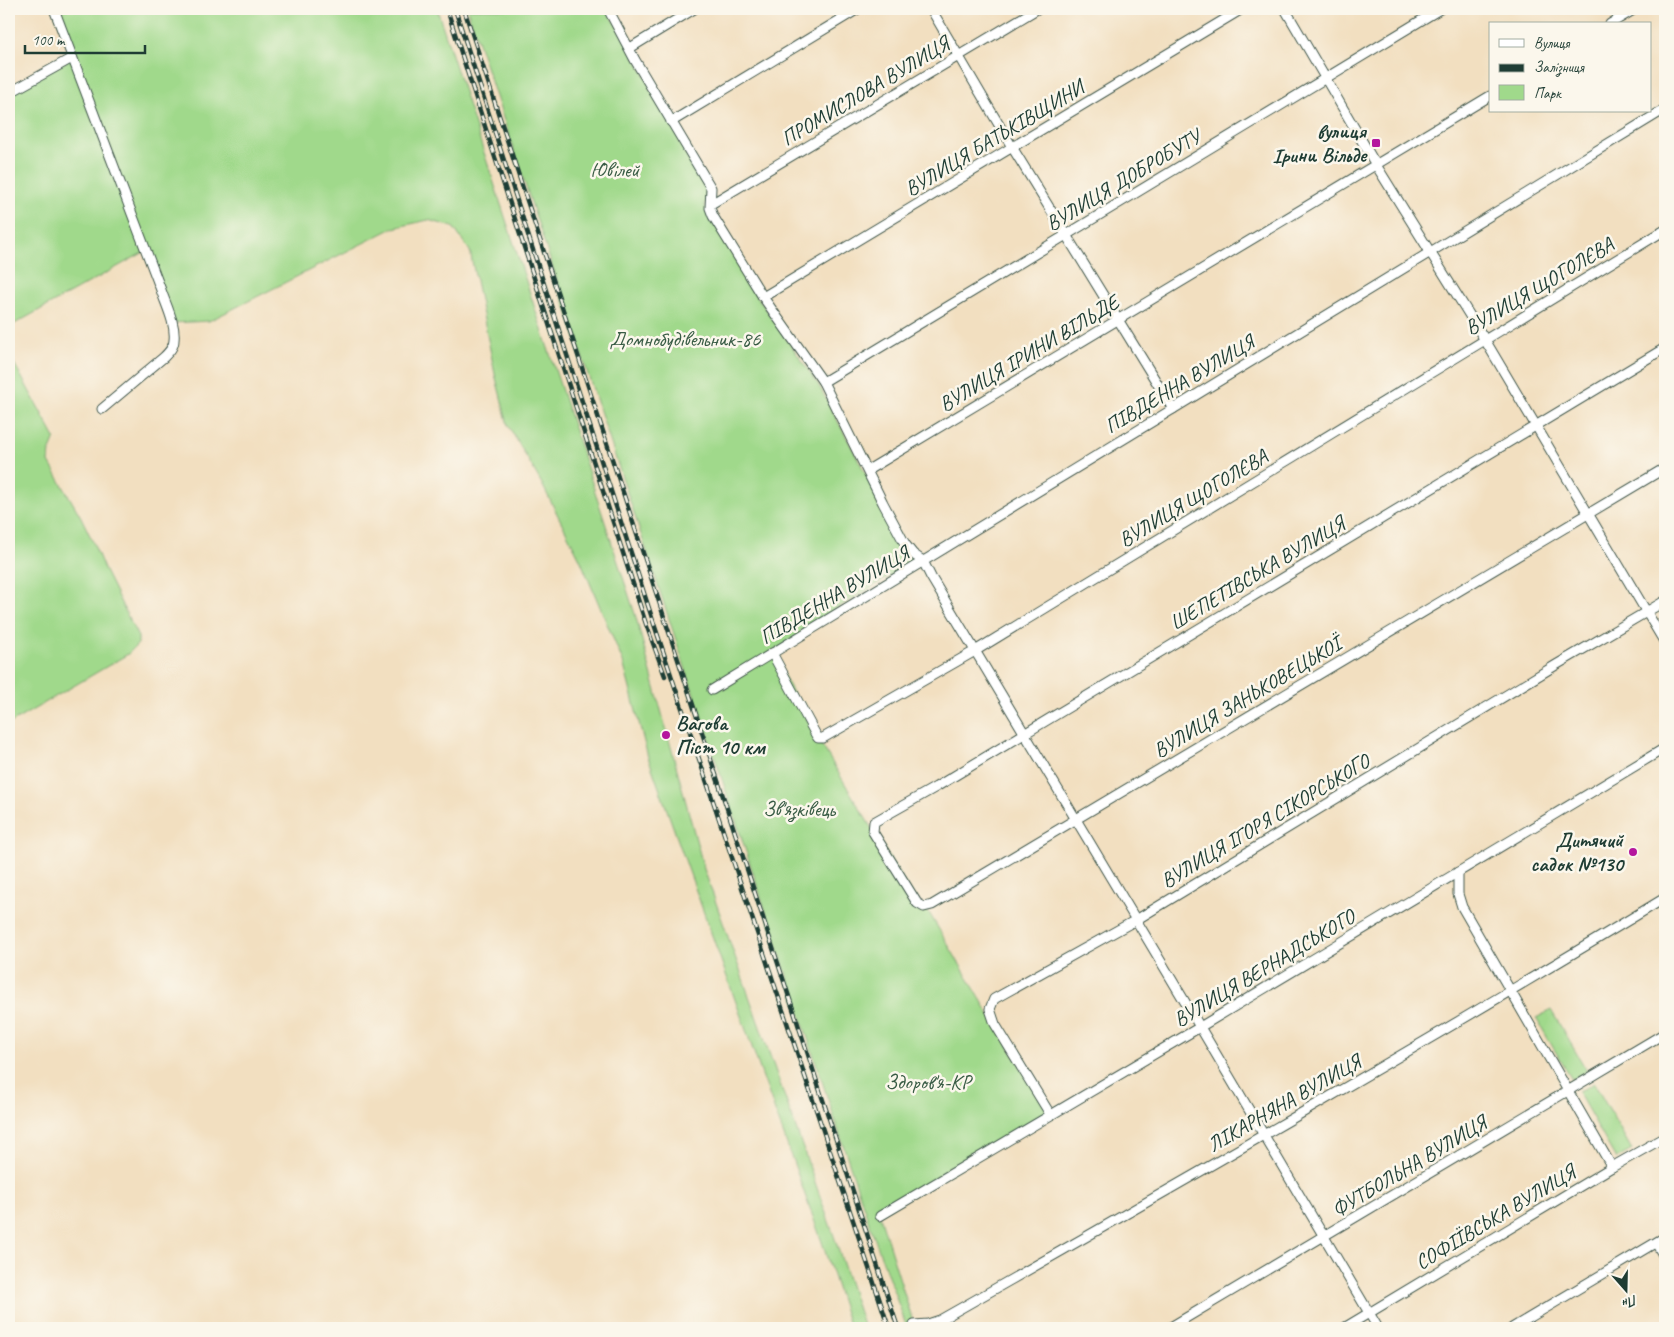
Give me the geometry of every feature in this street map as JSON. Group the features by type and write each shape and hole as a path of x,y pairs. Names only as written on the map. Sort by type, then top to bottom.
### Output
{"street":[{"path":"54,9 172,323 174,341 171,350 102,409"},
{"path":"608,9 671,122 711,188 712,216 763,297 823,382 905,544 913,554 923,561 1378,1328"},
{"path":"630,48 694,9"},
{"path":"671,122 858,9"},
{"path":"931,9 1012,147 1173,409"},
{"name":"ПРОМИСЛОВА ВУЛИЦЯ","path":"711,204 1037,9"},
{"name":"ВУЛИЦЯ БАТЬКІВЩИНИ","path":"763,297 1242,9"},
{"path":"1284,9 1376,165 1486,340 1665,643"},
{"name":"ВУЛИЦЯ ДОБРОБУТУ","path":"823,382 1440,9"},
{"path":"1613,22 1635,9"},
{"path":"9,93 72,58"},
{"name":"ВУЛИЦЯ ІРИНИ ВІЛЬДЕ","path":"868,470 1489,97"},
{"name":"ПІВДЕННА ВУЛИЦЯ","path":"712,690 1665,109"},
{"name":"ВУЛИЦЯ ЩОГОЛЄВА","path":"772,653 818,738 822,738 975,651 1665,230"},
{"name":"ШЕПЕТІВСЬКА ВУЛИЦЯ","path":"873,832 874,822 936,787 1665,348"},
{"name":"ВУЛИЦЯ ЗАНЬКОВЕЦЬКОЇ","path":"873,832 917,902 924,907 932,905 1665,468"},
{"name":"ВУЛИЦЯ ІГОРЯ СІКОРСЬКОГО","path":"1050,1114 990,1014 990,1005 994,999 1136,920 1665,600"},
{"name":"ВУЛИЦЯ ВЕРНАДСЬКОГО","path":"880,1216 1200,1027 1665,748"},
{"path":"1458,872 1458,894 1462,907 1570,1091 1612,1167"},
{"name":"ЛІКАРНЯНА ВУЛИЦЯ","path":"914,1325 928,1324 940,1320 1263,1136 1512,991 1665,898"},
{"name":"ФУТБОЛЬНА ВУЛИЦЯ","path":"1169,1328 1665,1033"},
{"name":"СОФІЇВСЬКА ВУЛИЦЯ","path":"1344,1328 1665,1137"},
{"path":"1512,1328 1665,1237"},
{"path":"1656,1243 1665,1258"}],"green space":[{"path":"54,9 437,9 635,614 704,869 834,1236 864,1328 850,1328 822,1242 648,757 623,662 580,559 542,484 508,425 495,374 470,251 453,227 428,220 393,228 209,321 172,323 146,251 9,327 9,93 72,58"},
{"path":"467,9 607,9 711,189 711,197 704,204 759,299 818,384 913,562 813,623 772,654 817,737 917,904 928,911 1048,1112 879,1213 915,1328 907,1328 869,1223"},
{"path":"9,354 55,438 50,450 49,462 81,517 104,569 138,637 138,644 128,654 9,724"},
{"path":"1551,1010 1587,1071 1572,1080 1536,1018"},
{"path":"1594,1083 1632,1150 1616,1159 1578,1092"}],"railway":[{"path":"447,9 646,624 665,676"},
{"path":"455,9 654,624 889,1328"},
{"path":"464,9 898,1328"}],"place":[{"name":"вулиця Ірини Вільде","path":"1376,143"},
{"name":"Вагова Піст 10 км","path":"666,735"},
{"name":"Дитячий садок №130","path":"1633,852"}],"park label":[{"name":"Ювілей","path":"615,170"},
{"name":"Домнобудівельник-86","path":"685,339"},
{"name":"Зв'язківець","path":"799,809"},
{"name":"Здоров'я-КР","path":"928,1082"}]}
